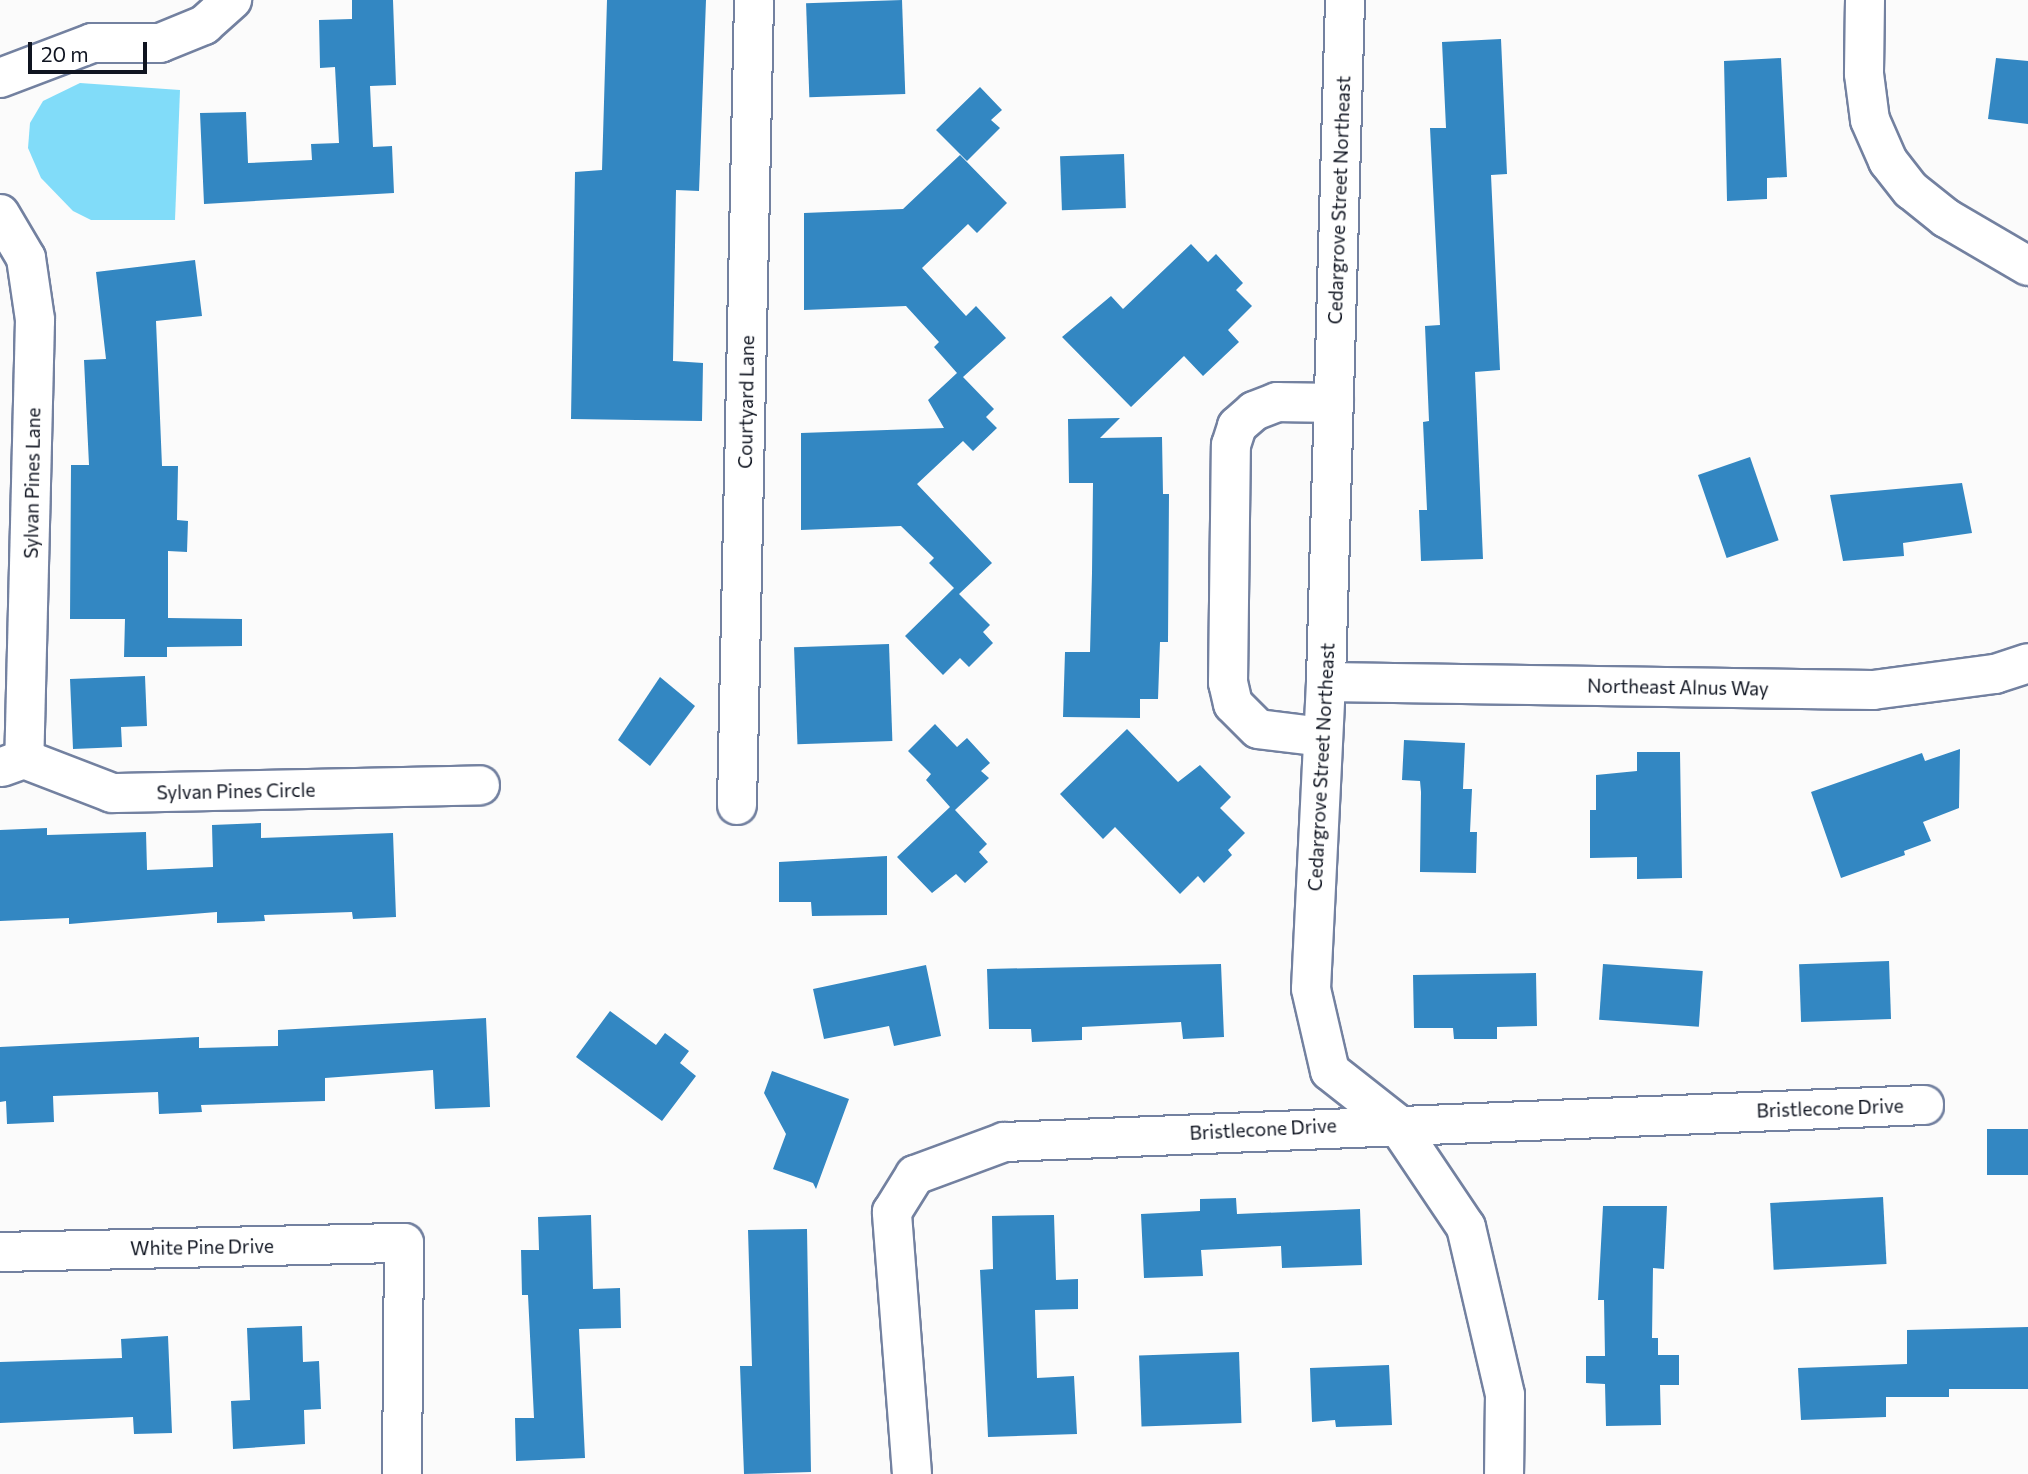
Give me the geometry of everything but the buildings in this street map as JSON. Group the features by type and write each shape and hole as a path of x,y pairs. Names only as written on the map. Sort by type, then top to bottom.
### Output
{"street":[{"path":"0,78 92,43 160,43 204,25 232,0"},
{"name":"Courtyard Lane","path":"737,805 754,0"},
{"name":"Cedargrove Street Northeast","path":"1345,0 1326,681 1311,989 1330,1071 1396,1123 1466,1227 1505,1395 1504,1474"},
{"path":"1865,0 1864,74 1870,120 1888,161 1911,190 1946,218 2028,266"},
{"name":"Sylvan Pines Lane","path":"0,215 26,258 36,320 12,764"},
{"path":"1323,737 1258,729 1233,704 1228,683 1231,445 1237,426 1254,411 1277,402 1334,403"},
{"name":"Northeast Alnus Way","path":"1326,681 1873,690 1995,674 2028,663"},
{"name":"Sylvan Pines Circle","path":"12,764 112,793 480,785"},
{"name":"Bristlecone Drive","path":"912,1474 892,1212 915,1175 1004,1142 1396,1123 1924,1105"},
{"name":"White Pine Drive","path":"0,1252 404,1243 402,1474"}],"water":[{"path":"80,83 180,90 175,220 91,220 73,211 41,178 28,148 30,123 43,101"}]}
